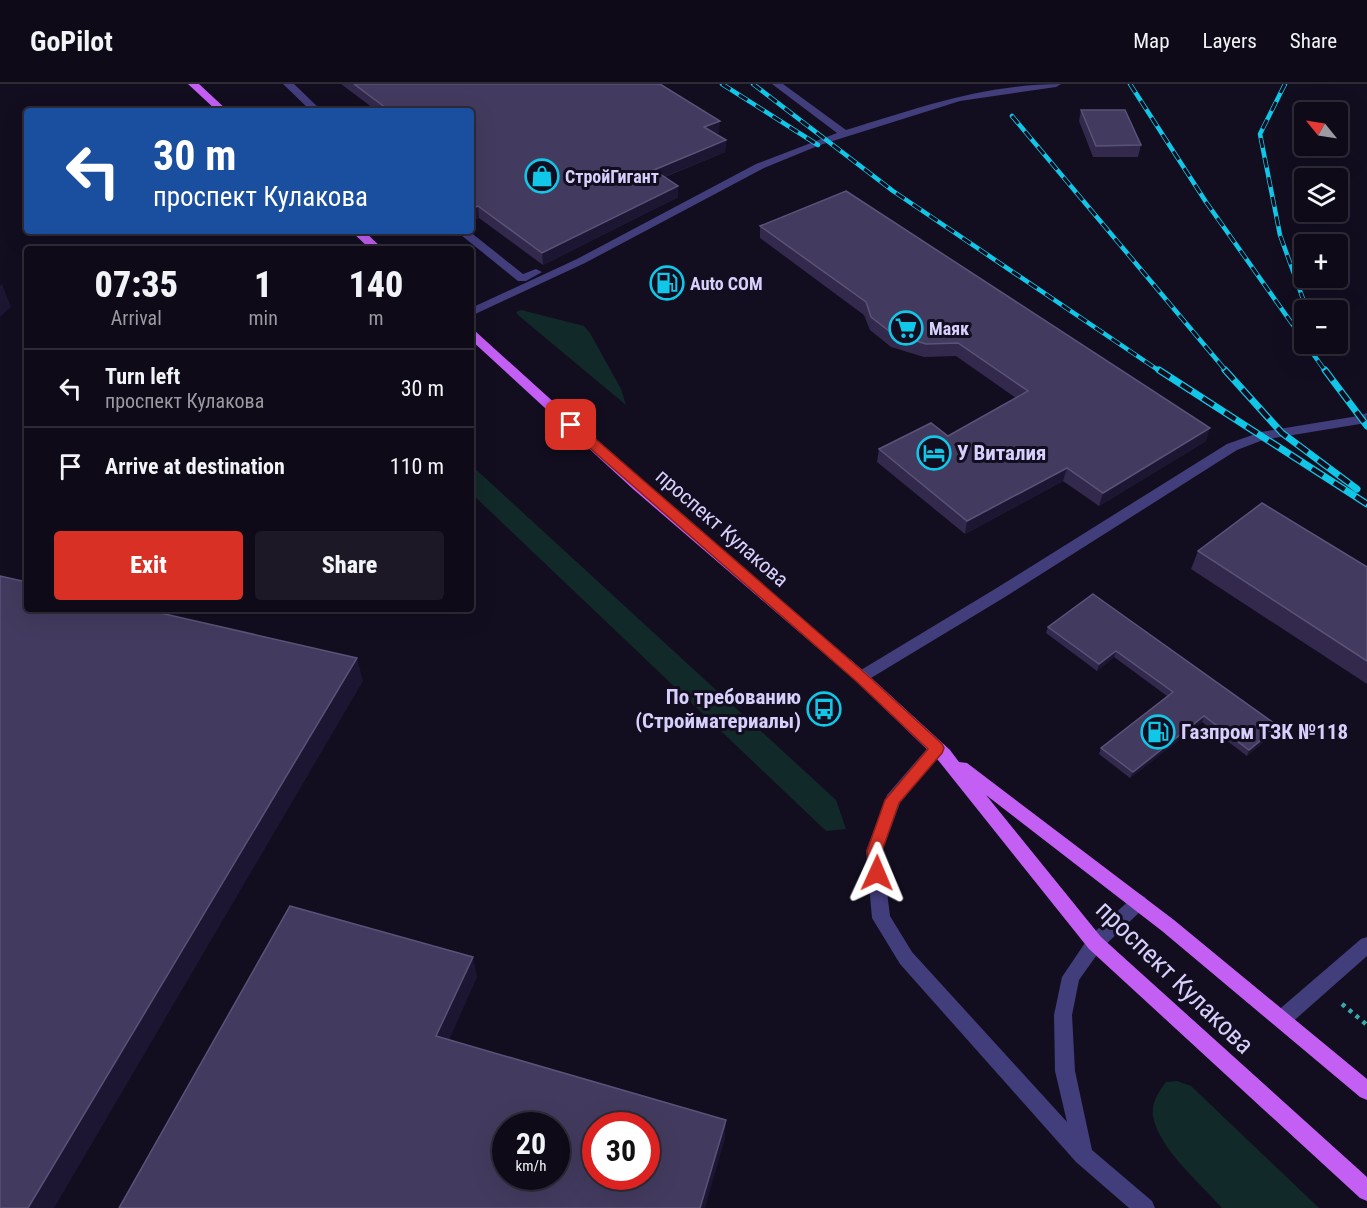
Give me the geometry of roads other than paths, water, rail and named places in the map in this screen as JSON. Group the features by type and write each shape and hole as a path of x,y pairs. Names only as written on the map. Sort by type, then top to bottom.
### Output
{"main road":[{"path":"193,84 220,108"},
{"path":"360,234 374,246"},
{"name":"проспект Кулакова","path":"474,337 638,486 861,677 941,752 1039,823 1139,902 1367,1091"},
{"name":"проспект Кулакова","path":"941,752 1095,943 1367,1191"}],"street":[{"path":"288,84 314,108"},
{"path":"777,84 845,134"},
{"path":"474,311 581,261 760,166 845,134 959,98 1056,84"},
{"path":"466,234 522,279 752,164"},
{"path":"861,677 1000,593 1232,447 1261,436 1361,420 1367,417"},
{"path":"941,752 893,800 874,851 881,918 906,958 1083,1155 1145,1208"},
{"path":"1083,1155 1065,1071 1063,1015 1071,977 1095,943 1139,902"},
{"path":"1282,1019 1367,945"}],"railway":[{"path":"722,84 818,145"},
{"path":"753,84 893,191 1161,372"},
{"path":"1130,84 1206,202 1294,326"},
{"path":"1285,84 1260,134 1280,235 1303,300"},
{"path":"1012,116 1227,372"},
{"path":"1313,354 1326,372"},
{"path":"1159,370 1367,504"},
{"path":"1225,370 1282,433 1357,489"},
{"path":"1325,370 1367,426"}],"place":[{"name":"СтройГигант","path":"542,176"},
{"name":"Auto COM","path":"667,283"},
{"name":"Маяк","path":"906,328"},
{"name":"У Виталия","path":"934,453"},
{"name":"По требованию (Стройматериалы)","path":"824,709"},
{"name":"Газпром ТЗК №118","path":"1158,732"}]}
